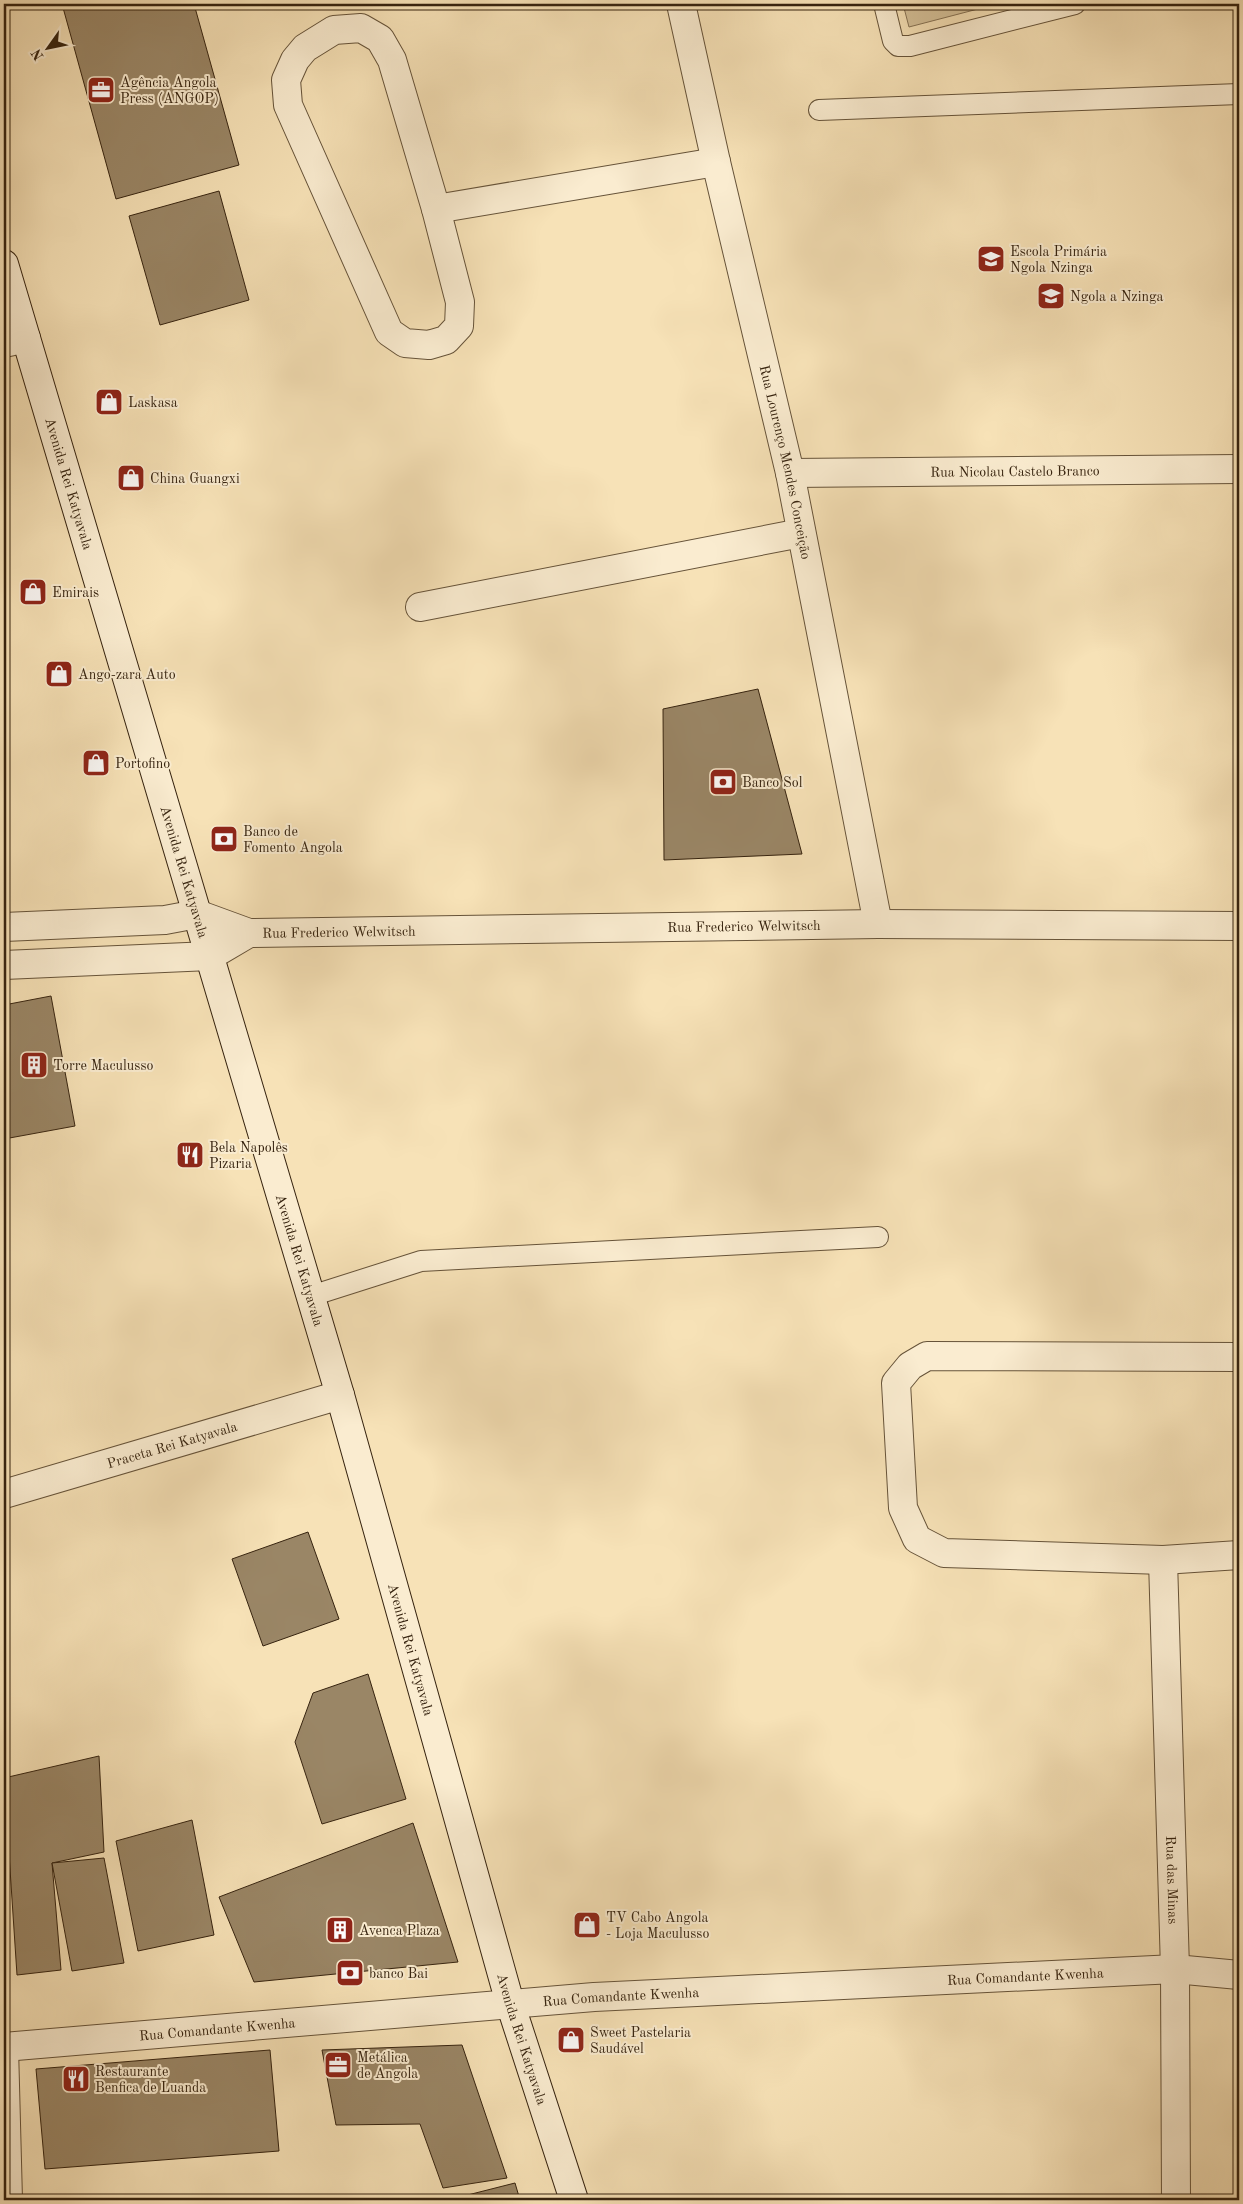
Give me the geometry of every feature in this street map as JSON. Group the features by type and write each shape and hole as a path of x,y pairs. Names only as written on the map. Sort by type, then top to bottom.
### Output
{"street":[{"name":"Rua Lourenço Mendes Conceição","path":"681,4 716,162 790,473 878,924"},
{"path":"361,28 380,39 392,60 436,208 460,302 459,326 446,340 429,345 405,343 389,332 288,105 286,80 295,60 305,48 334,30 361,28"},
{"path":"436,208 716,162"},
{"name":"Avenida Rei Katyavala","path":"4,264 15,340 198,914 340,1395 510,2003 574,2200"},
{"name":"Rua Nicolau Castelo Branco","path":"790,473 1239,469"},
{"path":"420,607 801,533"},
{"path":"4,927 165,920 198,914"},
{"name":"Rua Frederico Welwitsch","path":"198,914 249,934 878,924 1239,926"},
{"name":"Rua Frederico Welwitsch","path":"4,965 210,956 249,934"},
{"path":"1239,1357 927,1356 910,1366 896,1383 903,1508 917,1539 944,1553 1163,1560 1239,1555"},
{"name":"Praceta Rei Katyavala","path":"4,1494 340,1395"},
{"name":"Rua das Minas","path":"1163,1560 1175,1969 1176,2200"},
{"name":"Rua Comandante Kwenha","path":"6,2047 510,2003 1175,1969 1239,1975"}],"lane":[{"path":"884,4 893,41 898,46 910,46 1075,4"},
{"path":"819,110 1239,94"},
{"path":"311,1296 421,1261 878,1237"},
{"path":"6,2047 12,2200"}],"shaded area":[{"path":"903,4 997,4 909,27"}],"building":[{"path":"62,4 194,4 239,165 116,199"},
{"path":"219,191 249,300 160,325 129,216"},
{"name":"Banco Sol","path":"758,689 802,854 664,860 663,709"},
{"name":"Torre Maculusso","path":"51,996 75,1126 4,1139 4,1005"},
{"path":"308,1532 339,1619 263,1646 232,1559"},
{"path":"368,1674 406,1799 322,1824 295,1742 313,1693"},
{"path":"99,1756 104,1852 52,1863 61,1970 17,1975 4,1778"},
{"path":"192,1820 214,1935 138,1951 116,1841"},
{"name":"Avenca Plaza","path":"413,1823 458,1962 254,1982 219,1897"},
{"path":"104,1858 124,1963 72,1971 52,1863"},
{"path":"462,2045 507,2178 443,2188 420,2124 336,2125 322,2050"},
{"path":"270,2050 279,2151 45,2169 36,2069"},
{"path":"515,2183 520,2200 448,2200"}],"place":[{"name":"Agência Angola Press (ANGOP)","path":"101,90"},
{"name":"Escola Primária Ngola Nzinga","path":"991,259"},
{"name":"Ngola a Nzinga","path":"1051,296"},
{"name":"Laskasa","path":"109,402"},
{"name":"China Guangxi","path":"131,478"},
{"name":"Emirais","path":"33,592"},
{"name":"Ango-zara Auto","path":"59,674"},
{"name":"Portofino","path":"96,763"},
{"name":"Banco Sol","path":"723,782"},
{"name":"Banco de Fomento Angola","path":"224,839"},
{"name":"Torre Maculusso","path":"34,1065"},
{"name":"Bela Napolês Pizaria","path":"190,1155"},
{"name":"TV Cabo Angola - Loja Maculusso","path":"587,1925"},
{"name":"Avenca Plaza","path":"340,1930"},
{"name":"banco Bai","path":"350,1973"},
{"name":"Sweet Pastelaria Saudável","path":"571,2040"},
{"name":"Metálica de Angola","path":"338,2065"},
{"name":"Restaurante Benfica de Luanda","path":"76,2079"}]}
